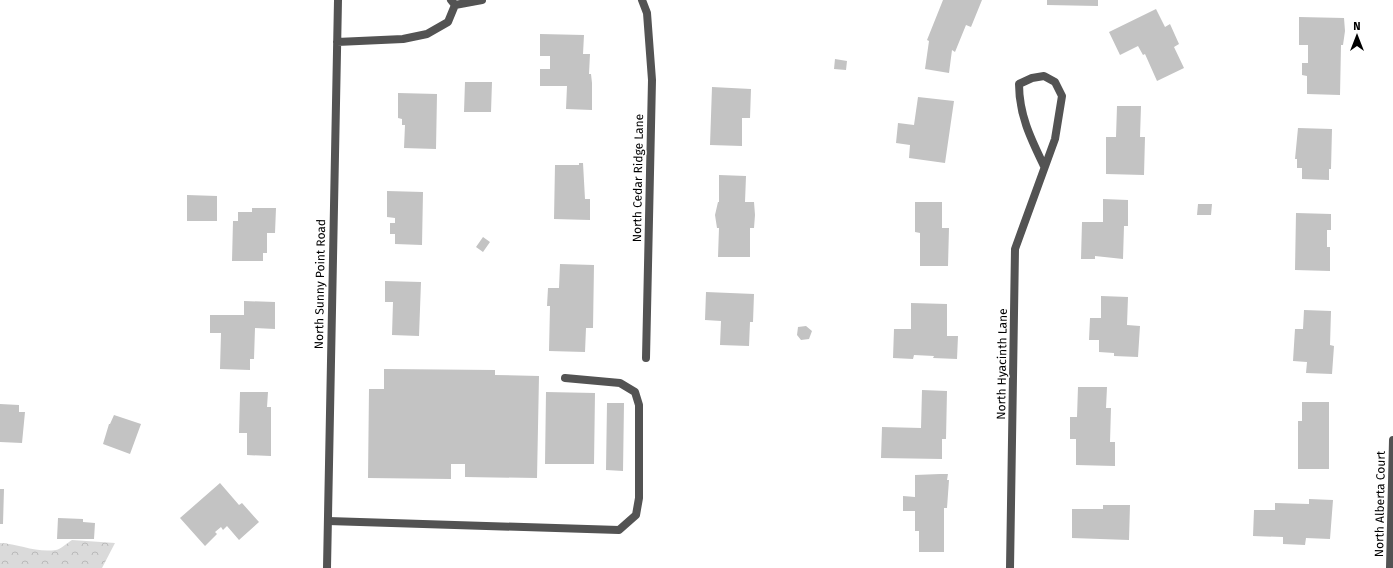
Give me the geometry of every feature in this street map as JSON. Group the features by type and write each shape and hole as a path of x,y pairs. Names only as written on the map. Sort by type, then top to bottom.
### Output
{"street":[{"name":"North Sunny Point Road","path":"327,568 338,0"},
{"path":"337,42 403,39 427,34 448,22 453,2 482,0"},
{"name":"North Cedar Ridge Lane","path":"642,0 647,13 652,80 646,358"},
{"name":"North Hyacinth Lane","path":"1010,568 1015,249 1055,139 1062,96 1055,82 1044,76 1032,78 1019,84 1019,102 1025,127 1044,166"},
{"path":"328,521 619,530 636,515 639,498 639,405 635,392 620,383 565,378"},
{"name":"North Alberta Court","path":"1390,568 1393,440"}],"green space":[{"path":"72,540 115,543 102,568 0,568 0,543 49,551 56,550"}],"building":[{"path":"943,0 982,0 971,27 966,25 955,52 952,50 949,73 925,69 929,41 927,40"},
{"path":"1047,0 1098,0 1098,6 1047,5"},
{"path":"1156,9 1165,27 1170,24 1179,44 1174,47 1184,68 1157,81 1145,54 1143,55 1138,46 1120,55 1109,32"},
{"path":"1299,17 1344,18 1345,31 1343,45 1341,45 1340,95 1307,94 1307,76 1302,75 1302,63 1308,63 1308,45 1299,45"},
{"path":"540,34 584,35 583,54 590,54 589,74 591,74 592,83 592,110 566,109 567,86 540,86 540,69 550,69 550,56 540,56"},
{"path":"835,59 847,61 846,70 834,69"},
{"path":"465,82 492,82 491,112 464,112"},
{"path":"712,87 751,89 750,118 742,118 742,146 710,145"},
{"path":"398,93 437,94 436,149 404,148 405,125 402,125 402,119 398,118"},
{"path":"918,97 954,101 945,163 909,158 910,145 896,143 898,123 914,125"},
{"path":"1117,106 1141,106 1140,137 1145,137 1144,175 1106,174 1106,137 1116,137"},
{"path":"1298,128 1332,129 1331,169 1329,169 1329,180 1302,179 1302,168 1297,168 1297,159 1295,159"},
{"path":"579,163 583,163 585,199 590,199 590,220 554,219 555,165 579,165"},
{"path":"719,175 746,176 745,202 754,202 755,215 754,228 750,228 750,257 718,257 719,228 717,228 715,215 719,202"},
{"path":"387,191 423,192 422,245 395,244 395,234 390,234 390,223 395,223 395,218 387,217"},
{"path":"187,195 217,196 217,221 187,221"},
{"path":"1103,199 1128,200 1128,226 1124,226 1123,259 1095,256 1095,259 1081,259 1082,222 1103,222"},
{"path":"915,202 942,202 942,228 949,228 948,266 920,266 920,233 915,232"},
{"path":"1198,204 1212,204 1211,215 1197,215"},
{"path":"252,208 276,208 275,233 267,233 267,253 263,253 263,261 232,261 233,221 238,221 238,212 252,212"},
{"path":"1296,213 1331,214 1331,230 1327,230 1327,247 1330,247 1330,271 1295,270"},
{"path":"483,237 490,242 483,252 476,247"},
{"path":"560,264 594,265 593,328 586,328 585,352 549,351 550,306 547,306 548,288 559,288"},
{"path":"385,281 421,282 419,336 392,335 393,302 385,302"},
{"path":"706,292 754,294 753,322 750,322 749,346 720,345 721,321 705,320"},
{"path":"1101,296 1128,297 1127,325 1140,326 1138,357 1114,356 1114,353 1099,352 1099,340 1089,340 1090,318 1101,318"},
{"path":"244,301 275,302 275,329 255,328 254,359 250,359 250,370 220,369 221,333 210,333 210,315 244,315"},
{"path":"911,303 947,304 947,336 958,336 957,359 933,358 934,356 914,355 913,359 893,358 894,329 911,329"},
{"path":"1304,310 1331,311 1330,345 1334,346 1332,374 1306,373 1307,362 1293,361 1295,329 1303,329"},
{"path":"806,326 812,331 809,339 801,340 797,335 798,327"},
{"path":"384,369 495,370 495,375 539,376 537,478 465,477 465,464 451,464 451,479 368,478 369,389 384,389"},
{"path":"1078,387 1107,387 1106,408 1111,408 1110,442 1115,442 1115,466 1076,465 1076,439 1070,439 1070,417 1077,417"},
{"path":"922,390 947,391 946,439 942,439 942,459 881,458 882,427 921,428"},
{"path":"240,392 268,392 267,407 271,407 271,456 247,455 247,433 239,433"},
{"path":"546,392 595,393 594,464 545,464"},
{"path":"1302,402 1329,402 1329,469 1298,469 1298,421 1302,421"},
{"path":"607,403 624,403 623,471 606,470"},
{"path":"0,404 19,405 19,412 25,412 22,443 0,442"},
{"path":"114,415 141,424 130,454 103,444 109,424"},
{"path":"948,474 947,508 944,508 944,552 919,552 919,531 915,531 915,511 903,511 903,496 915,497 915,475"},
{"path":"220,483 239,505 242,503 259,522 239,540 227,526 223,530 221,527 215,532 217,534 205,546 180,518"},
{"path":"0,489 4,489 3,524 0,524"},
{"path":"1309,499 1333,500 1330,539 1306,538 1305,545 1283,544 1283,537 1253,536 1254,510 1275,510 1275,503 1309,504"},
{"path":"1103,505 1130,505 1129,540 1072,538 1072,509 1103,509"},
{"path":"58,518 83,519 83,522 95,523 94,539 57,539"}]}
